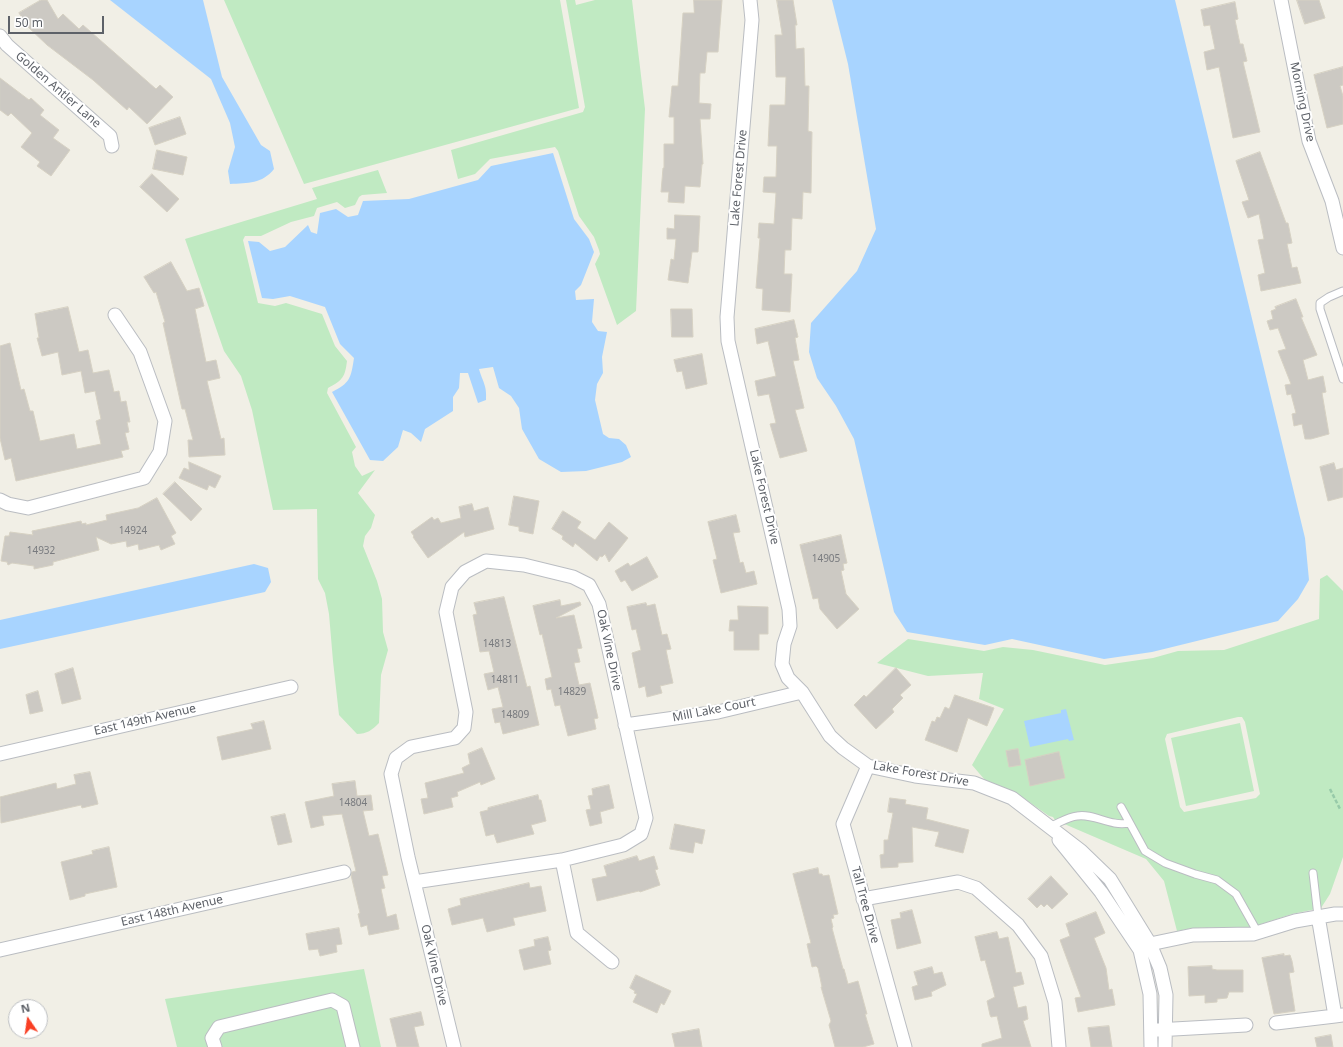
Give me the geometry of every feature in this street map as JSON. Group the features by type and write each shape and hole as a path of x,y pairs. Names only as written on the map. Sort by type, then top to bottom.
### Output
{"street":[{"name":"Lake Forest Drive","path":"750,0 752,20 727,317 728,341 789,609 790,626 784,644 782,664 788,678 802,692 830,736 843,748 868,766 915,776 974,783 1012,798 1051,826 1081,851 1110,879 1150,944 1160,968 1166,995 1158,1029 1151,1047"},
{"name":"Morning Drive","path":"1281,0 1308,141 1332,201 1343,248"},
{"name":"Golden Antler Lane","path":"0,36 7,45 110,136 112,146"},
{"path":"0,500 8,504 28,508 144,478 160,452 165,421 140,352 115,315"},
{"name":"Oak Vine Drive","path":"414,882 562,860 623,844 641,834 646,818 599,604 589,585 573,576 524,565 486,561 465,572 452,587 446,612 466,712 464,728 455,738 411,747 396,758 391,774 414,882 454,1047"},
{"name":"East 149th Avenue","path":"0,754 291,687"},
{"name":"Mill Lake Court","path":"625,725 718,712 802,692"},
{"name":"Tall Tree Drive","path":"868,766 843,824 905,1047"},
{"name":"Lake Forest Drive","path":"1051,826 1056,835 1101,892 1140,950 1158,1029 1165,1047"},
{"path":"562,860 577,934 612,962"},
{"name":"East 148th Avenue","path":"0,950 344,872"},
{"path":"863,900 958,882 976,888 1018,925 1041,956 1055,1002 1060,1047"},
{"path":"1150,944 1193,935 1258,933 1295,921 1318,916 1343,914"},
{"path":"1276,1022 1339,1016 1318,916"},
{"path":"215,1047 212,1038 219,1027 332,1000 343,1006 353,1047"},
{"path":"1158,1029 1246,1025"}],"lane":[{"path":"1343,291 1320,303 1320,308 1343,379"},
{"path":"1122,807 1129,823 1145,851 1165,863 1217,880 1236,894 1258,933"},
{"path":"1051,826 1077,816 1088,816 1109,823 1129,823"},
{"path":"1313,873 1318,916"}],"path":[{"path":"1330,789 1340,809"}],"green space":[{"path":"224,0 560,0 579,108 304,184"},
{"path":"566,0 575,0 576,5 595,0 632,0 645,109 636,311 617,325 595,264 600,254 599,250 594,237 579,216 558,151 555,147 490,159 475,174 458,179 451,150 583,112 585,107"},
{"path":"378,170 387,193 362,195 359,197 355,205 345,208 337,202 317,208 314,216 291,222 261,236 245,236 243,240 258,303 275,306 286,303 322,314 335,346 347,361 342,378 328,388 327,393 356,447 352,452 355,466 362,476 375,470 358,493 375,515 371,528 365,536 363,546 377,581 382,599 383,632 388,650 381,675 379,723 369,731 357,734 339,715 329,614 325,593 318,579 317,509 273,510 252,410 241,376 224,351 185,239 317,199 312,188"},
{"path":"1327,575 1343,591 1343,857 1330,894 1321,908 1292,914 1252,927 1193,928 1177,931 1164,881 1146,859 1055,820 1053,817 1049,816 1015,792 985,780 972,765 1004,709 979,699 983,673 928,676 877,663 908,639 984,651 1003,647 1033,650 1105,665 1153,658 1178,651 1224,650 1319,619 1320,579","holes":["1242,717 1245,722 1260,794 1256,798 1184,812 1180,807 1165,739 1167,734"]},
{"path":"1240,723 1254,791 1186,806 1171,738"},
{"path":"364,969 381,1047 177,1047 165,999"}],"water":[{"path":"110,0 203,0 222,77 261,145 270,151 274,169 265,178 254,182 230,184 228,171 235,147 230,123 211,79"},
{"path":"832,0 1175,0 1305,538 1309,580 1298,599 1278,621 1152,652 1104,659 1012,639 985,645 907,632 894,612 854,439 836,406 817,378 809,352 811,323 857,271 876,229 848,64"},
{"path":"553,153 574,219 589,239 594,252 581,285 575,291 576,300 594,299 592,322 598,331 607,332 602,357 603,373 597,384 595,400 603,434 609,438 619,439 626,445 631,457 622,462 586,471 561,472 539,459 522,429 519,408 511,396 499,388 493,367 479,369 485,387 486,400 478,403 468,373 460,373 459,388 453,397 453,411 425,429 421,442 411,433 403,430 398,447 383,461 370,460 332,392 343,386 349,379 354,358 340,344 325,307 290,296 273,299 262,298 248,241 259,242 270,251 285,247 308,225 311,232 317,234 320,213 336,209 348,217 358,215 363,201 409,199 478,180 491,166"},
{"path":"254,564 268,568 271,582 265,592 0,649 0,620"},
{"path":"1066,709 1074,740 1069,741 1068,739 1030,747 1024,721 1061,713 1061,710"}],"building":[{"path":"41,0 47,0 58,19 63,14 79,29 83,25 156,89 160,85 173,97 147,124 129,107 127,110 93,80 47,45 27,26 19,13"},
{"path":"694,0 722,0 718,52 707,52 705,73 700,73 699,103 711,104 710,119 700,119 703,164 700,187 685,186 684,203 668,202 669,192 661,192 664,168 664,144 674,144 674,117 669,117 672,86 678,86 683,13 694,13"},
{"path":"777,0 793,0 797,25 795,25 796,49 804,48 805,86 809,86 808,131 812,132 811,193 803,192 802,219 792,218 791,250 785,250 784,274 792,274 790,312 762,310 763,289 756,288 760,238 758,238 759,223 774,224 776,193 763,192 764,177 776,177 777,146 768,146 770,105 785,105 786,77 776,77 775,35 782,35"},
{"path":"1297,0 1319,0 1325,18 1305,24"},
{"path":"1235,2 1238,19 1235,20 1240,44 1243,44 1247,61 1243,62 1260,132 1233,138 1219,67 1207,70 1204,52 1215,49 1210,25 1204,26 1201,10"},
{"path":"1343,67 1343,85 1340,86 1343,96 1343,124 1327,128 1314,75"},
{"path":"0,78 29,100 31,98 44,110 40,115 59,130 53,138 70,150 51,176 37,166 40,162 21,147 32,133 11,113 8,116 0,110"},
{"path":"180,117 186,134 155,145 149,128"},
{"path":"157,150 187,157 183,175 153,169"},
{"path":"1260,152 1286,223 1288,223 1292,243 1287,244 1292,268 1297,267 1301,283 1261,291 1258,275 1265,273 1258,240 1264,239 1259,214 1248,218 1242,202 1249,200 1236,161"},
{"path":"152,174 179,199 167,212 140,187"},
{"path":"675,215 700,216 698,252 692,252 688,283 668,280 671,259 674,260 676,239 667,239 667,228 674,229"},
{"path":"171,262 187,291 199,288 204,306 195,309 206,362 216,360 220,378 207,381 221,439 224,438 225,455 189,457 188,440 193,440 185,409 182,409 163,323 165,322 156,292 154,293 144,277"},
{"path":"1296,299 1303,317 1301,317 1317,355 1303,360 1308,380 1323,376 1326,392 1322,393 1329,434 1311,439 1305,439 1302,424 1294,426 1292,414 1296,413 1291,394 1287,395 1285,385 1291,384 1278,351 1286,349 1278,328 1270,330 1267,321 1273,319 1271,311 1276,309 1275,307"},
{"path":"68,307 79,352 88,350 93,373 109,370 114,392 119,391 121,402 126,401 130,422 127,422 129,432 125,433 129,449 121,451 123,457 16,481 11,458 5,460 0,438 0,346 10,343 21,390 24,389 30,411 33,411 40,441 74,434 77,449 101,444 96,421 101,419 95,391 85,393 81,371 62,375 58,352 42,356 37,338 39,338 35,314"},
{"path":"671,309 692,309 693,337 672,337"},
{"path":"794,320 798,337 795,338 799,360 793,361 804,408 795,410 807,451 780,458 770,424 776,423 769,394 758,396 755,381 776,376 768,341 757,344 755,329"},
{"path":"702,354 707,384 686,389 682,371 677,372 674,360"},
{"path":"189,462 221,476 215,488 209,485 207,490 179,478 184,468 189,470"},
{"path":"1334,463 1336,470 1343,468 1343,497 1328,501 1320,467"},
{"path":"175,482 202,509 191,521 163,494"},
{"path":"514,496 539,501 533,534 519,531 519,527 509,525"},
{"path":"157,498 176,533 171,536 175,544 161,550 159,545 139,550 138,544 127,547 126,541 111,544 96,537 99,550 53,562 53,565 34,569 34,566 12,563 8,565 7,562 1,561 5,536 9,536 10,532 33,535 32,531 81,521 82,524 86,523 86,525 107,520 106,515 138,508"},
{"path":"472,504 474,511 488,507 494,529 465,537 464,532 428,558 411,532 432,517 434,520 438,518 441,523 461,518 459,507"},
{"path":"563,511 581,522 577,528 595,540 609,522 628,538 609,562 605,554 602,557 600,556 597,561 575,543 573,547 562,539 563,536 552,529"},
{"path":"736,515 740,532 733,533 740,563 743,562 746,573 754,571 757,584 721,593 713,560 717,559 708,522"},
{"path":"841,535 847,563 843,564 844,570 841,571 846,594 859,609 837,629 820,609 818,598 813,599 800,545"},
{"path":"647,557 658,577 632,591 625,580 621,582 615,571 628,563 630,566"},
{"path":"504,597 527,687 530,686 539,725 503,734 500,722 495,723 492,709 503,707 498,687 488,690 484,674 494,672 489,651 480,652 473,615 477,614 474,603"},
{"path":"560,600 561,606 580,602 581,605 556,618 574,615 582,648 577,649 580,662 574,663 579,685 590,683 598,718 594,719 596,729 568,736 560,705 555,706 551,689 547,690 545,679 552,677 542,634 540,635 533,606"},
{"path":"646,603 647,606 655,604 662,635 667,634 671,649 666,650 673,683 660,686 662,693 647,697 645,686 639,688 632,653 641,650 636,629 632,630 627,607"},
{"path":"738,606 768,607 768,634 759,634 759,650 734,650 734,631 729,631 730,620 738,620"},
{"path":"73,668 81,699 62,704 55,674"},
{"path":"896,668 911,685 900,695 903,698 892,709 894,712 876,729 854,705 864,695 866,697"},
{"path":"38,691 43,711 30,714 26,695"},
{"path":"955,695 994,708 987,726 968,718 957,752 925,740 932,721 935,722 937,717 940,718 945,707 949,709"},
{"path":"264,721 271,749 222,760 217,737 253,729 251,724"},
{"path":"482,748 495,779 481,785 480,782 457,792 458,796 451,798 453,807 424,814 421,799 428,798 425,783 464,773 462,768 470,764 468,754"},
{"path":"1018,749 1021,765 1009,767 1006,751"},
{"path":"1059,752 1065,778 1030,786 1025,760"},
{"path":"90,772 98,804 82,808 81,805 1,823 0,797 56,783 57,789 76,784 74,775"},
{"path":"355,781 357,796 371,795 373,810 363,811 369,836 378,834 388,875 382,876 385,888 381,889 387,917 396,914 399,929 369,935 367,925 361,927 358,914 360,913 351,875 352,872 356,871 342,814 322,816 324,825 311,828 305,802 334,796 332,784"},
{"path":"609,785 614,808 600,812 602,823 590,826 586,810 591,809 588,796 593,795 592,789"},
{"path":"538,795 539,800 541,800 546,821 531,825 534,834 497,843 494,834 486,836 480,812 488,810 488,808"},
{"path":"890,798 906,800 905,804 928,808 926,819 969,830 963,853 935,846 939,832 912,827 913,862 898,863 898,867 881,868 880,855 884,854 884,840 888,840 893,813 888,812"},
{"path":"285,814 292,842 278,845 271,817"},
{"path":"675,824 705,830 702,844 695,842 693,853 670,849"},
{"path":"109,847 117,887 85,894 85,896 70,900 61,862 93,854 92,851"},
{"path":"637,856 639,861 654,856 658,869 655,870 660,885 640,892 597,901 592,879 607,876 604,866"},
{"path":"818,868 819,874 822,874 823,876 829,875 838,914 833,915 834,918 831,919 832,928 848,984 858,981 867,1014 865,1014 874,1044 863,1047 835,1047 829,1025 831,1021 821,987 818,968 816,966 812,967 807,944 811,943 793,874"},
{"path":"1051,876 1068,894 1052,909 1047,904 1044,907 1041,904 1037,908 1028,899"},
{"path":"529,883 530,888 541,886 546,911 513,918 515,925 487,932 483,918 452,925 448,909 461,905 460,899"},
{"path":"912,910 921,943 897,949 891,920 901,918 900,913"},
{"path":"1096,912 1105,933 1094,938 1106,968 1109,990 1112,989 1115,1005 1078,1012 1075,998 1081,997 1060,940 1070,936 1066,924"},
{"path":"339,928 342,944 336,945 337,952 320,956 318,949 309,950 306,934"},
{"path":"997,932 999,939 1008,937 1016,973 1021,972 1024,984 1013,987 1018,1008 1026,1006 1028,1019 1023,1021 1031,1047 982,1047 982,1044 1002,1038 997,1016 991,1017 990,1015 987,1001 995,997 985,960 981,961 975,937"},
{"path":"548,937 551,950 548,951 551,964 524,970 519,950 535,946 534,940"},
{"path":"1284,954 1284,956 1290,955 1292,961 1294,972 1289,973 1295,1011 1274,1014 1262,958"},
{"path":"1212,966 1212,969 1217,970 1243,970 1243,992 1229,992 1227,998 1217,999 1217,1002 1205,1003 1205,995 1189,996 1188,967"},
{"path":"932,967 934,974 942,972 946,985 931,992 932,996 915,1000 912,987 918,985 914,972"},
{"path":"636,975 671,991 664,1005 661,1003 657,1013 633,1002 637,994 630,988"},
{"path":"421,1012 424,1025 414,1027 419,1047 397,1047 390,1019"},
{"path":"1109,1026 1112,1047 1091,1047 1088,1028"},
{"path":"699,1029 702,1047 675,1047 672,1034"},
{"path":"1331,1035 1333,1047 1317,1047 1315,1038"}]}
